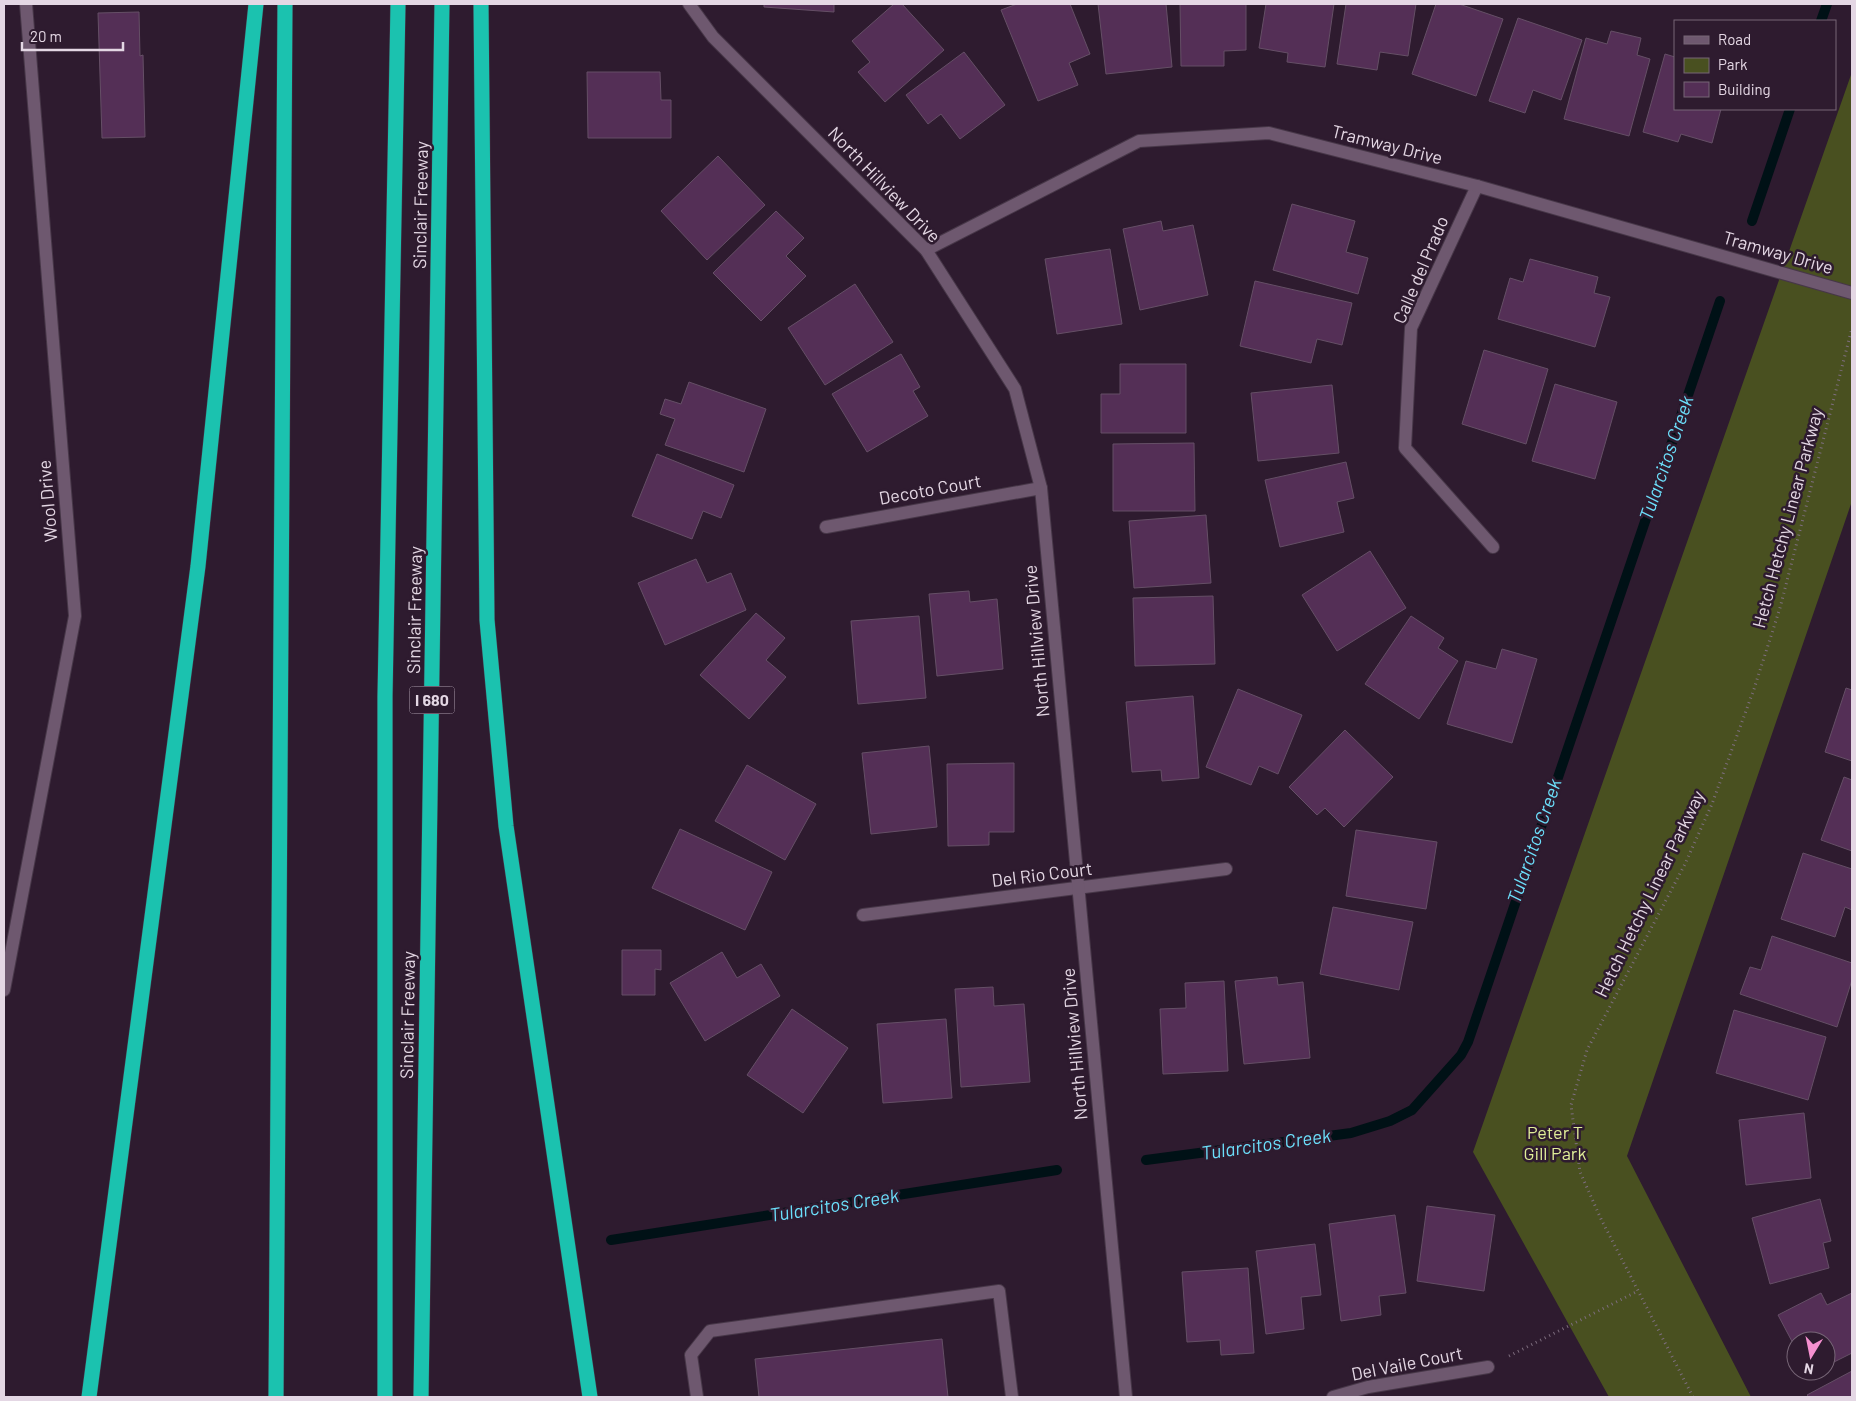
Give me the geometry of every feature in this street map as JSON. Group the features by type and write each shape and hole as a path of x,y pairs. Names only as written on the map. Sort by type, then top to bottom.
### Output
{"highway":[{"path":"88,1397 198,566 256,4"},
{"path":"276,1397 285,4"},
{"name":"I 680","path":"385,1397 385,696 398,4"},
{"name":"Sinclair Freeway","path":"421,1397 442,4"},
{"path":"481,4 486,620 506,826 590,1397"}],"street":[{"name":"Wool Drive","path":"4,990 75,616 26,4"},
{"name":"North Hillview Drive","path":"689,4 712,37 926,250 1015,389 1041,488 1126,1397"},
{"name":"Tramway Drive","path":"926,250 1139,141 1269,133 1477,186 1852,293"},
{"name":"Calle del Prado","path":"1477,186 1411,328 1405,448 1493,547"},
{"name":"Decoto Court","path":"826,527 1041,488"},
{"name":"Del Rio Court","path":"863,915 1226,868"},
{"path":"697,1397 690,1355 710,1332 999,1291 1012,1397"},
{"name":"Del Vaile Court","path":"1333,1397 1368,1387 1488,1367"}],"path":[{"name":"Hetch Hetchy Linear Parkway","path":"1693,1397 1600,1219 1580,1172 1571,1105 1587,1050 1680,873 1712,804 1754,689 1780,608 1852,328"},
{"path":"1488,1367 1638,1291"}],"green space":[{"name":"Peter T Gill Park","path":"1852,72 1852,501 1627,1156 1751,1397 1609,1397 1473,1152"}],"building":[{"path":"764,4 834,4 834,12 764,7"},
{"path":"894,4 902,4 944,50 885,102 858,72 870,62 852,41"},
{"path":"1017,4 1070,4 1090,54 1069,63 1078,85 1038,101 1001,10"},
{"path":"1098,4 1166,4 1172,67 1106,74"},
{"path":"1180,4 1246,4 1246,50 1224,51 1224,66 1181,66"},
{"path":"1266,4 1334,4 1325,67 1287,62 1288,53 1259,48"},
{"path":"1346,4 1416,4 1408,56 1380,52 1377,70 1337,64"},
{"path":"1436,4 1459,4 1503,19 1476,96 1412,74"},
{"path":"139,12 140,56 143,55 145,137 102,138 98,13"},
{"path":"1518,18 1582,40 1561,100 1533,90 1525,113 1489,101"},
{"path":"1611,31 1641,38 1637,55 1650,59 1629,136 1564,119 1586,38 1607,44"},
{"path":"964,52 1005,105 960,139 941,114 928,124 906,95"},
{"path":"1665,54 1674,57 1674,110 1721,110 1712,143 1681,134 1678,142 1643,132"},
{"path":"587,72 660,72 661,100 671,100 671,138 588,138"},
{"path":"718,156 765,205 707,260 661,211"},
{"path":"1292,204 1355,221 1346,252 1368,258 1358,294 1273,270"},
{"path":"776,211 804,238 786,256 806,276 761,321 713,273"},
{"path":"1161,221 1163,231 1193,225 1208,295 1140,310 1123,229"},
{"path":"1110,249 1122,324 1057,334 1045,259"},
{"path":"1530,259 1598,277 1594,293 1610,297 1595,347 1498,319 1510,278 1523,282"},
{"path":"1255,281 1352,303 1342,345 1317,339 1311,363 1240,346"},
{"path":"855,284 893,342 825,385 788,328"},
{"path":"1484,350 1548,369 1526,444 1462,424"},
{"path":"901,354 920,387 913,391 928,416 867,452 832,394"},
{"path":"1120,364 1186,364 1186,433 1101,433 1101,394 1120,394"},
{"path":"689,382 766,409 744,472 665,445 675,419 660,414 665,399 681,404"},
{"path":"1555,384 1617,402 1595,479 1532,461"},
{"path":"1332,385 1339,453 1258,461 1251,393"},
{"path":"1194,443 1195,511 1113,511 1113,444"},
{"path":"657,454 734,485 721,518 703,511 692,539 632,516"},
{"path":"1346,462 1354,498 1337,502 1344,532 1280,547 1265,480"},
{"path":"1206,515 1211,583 1134,588 1129,521"},
{"path":"1370,551 1406,608 1337,651 1302,595"},
{"path":"696,559 707,583 731,573 746,610 665,645 638,583"},
{"path":"969,591 970,602 997,599 1003,669 937,676 929,594"},
{"path":"1213,596 1215,664 1135,666 1133,598"},
{"path":"756,613 785,638 766,660 786,677 749,719 700,675"},
{"path":"919,616 926,698 858,704 851,621"},
{"path":"1411,616 1444,638 1438,648 1458,661 1419,719 1365,684"},
{"path":"1502,649 1537,659 1512,743 1447,724 1466,661 1496,669"},
{"path":"1846,688 1852,690 1852,761 1825,752"},
{"path":"1238,689 1302,715 1278,774 1259,766 1251,785 1206,767"},
{"path":"1193,696 1199,778 1162,781 1161,770 1132,772 1126,702"},
{"path":"1345,730 1393,777 1344,827 1325,808 1317,815 1289,787"},
{"path":"929,746 937,827 871,834 862,753"},
{"path":"1014,763 1014,832 989,832 989,845 948,846 947,764"},
{"path":"747,765 816,804 785,860 715,821"},
{"path":"1844,777 1852,780 1852,851 1821,840"},
{"path":"680,829 772,872 745,930 652,888"},
{"path":"1356,830 1437,842 1426,909 1346,896"},
{"path":"1803,853 1852,869 1852,910 1845,907 1835,937 1781,919"},
{"path":"1333,907 1413,922 1399,990 1320,974"},
{"path":"1772,936 1852,963 1852,980 1837,1027 1740,994 1750,967 1761,970"},
{"path":"622,950 661,950 661,970 655,969 655,995 622,995"},
{"path":"722,952 737,978 761,964 780,996 705,1041 670,983"},
{"path":"1277,977 1278,985 1303,982 1310,1058 1244,1064 1235,981"},
{"path":"1224,981 1228,1071 1163,1074 1160,1009 1186,1008 1185,983"},
{"path":"993,987 994,1006 1024,1004 1030,1082 961,1087 955,989"},
{"path":"792,1009 848,1048 803,1113 747,1075"},
{"path":"1734,1010 1826,1037 1808,1100 1716,1073"},
{"path":"946,1019 952,1098 883,1103 877,1024"},
{"path":"1804,1113 1811,1178 1746,1185 1739,1120"},
{"path":"1820,1199 1831,1241 1823,1243 1829,1268 1770,1284 1752,1218"},
{"path":"1427,1206 1495,1215 1484,1291 1417,1281"},
{"path":"1395,1215 1406,1293 1379,1296 1381,1315 1341,1321 1329,1224"},
{"path":"1315,1244 1321,1295 1301,1297 1304,1329 1266,1334 1256,1251"},
{"path":"1248,1268 1254,1353 1221,1355 1220,1340 1187,1342 1182,1272"},
{"path":"1821,1293 1827,1305 1852,1293 1852,1353 1836,1361 1836,1331 1786,1331 1778,1315"},
{"path":"942,1339 948,1397 759,1397 755,1359"},
{"path":"1852,1371 1852,1397 1809,1397 1807,1395 1836,1381"}],"waterway":[{"name":"Tularcitos Creek","path":"1821,20 1827,4"},
{"name":"Tularcitos Creek","path":"1752,221 1790,110"},
{"name":"Tularcitos Creek","path":"1146,1160 1351,1133 1390,1121 1412,1110 1461,1055 1468,1042 1720,301"},
{"name":"Tularcitos Creek","path":"611,1240 1057,1170"}]}
